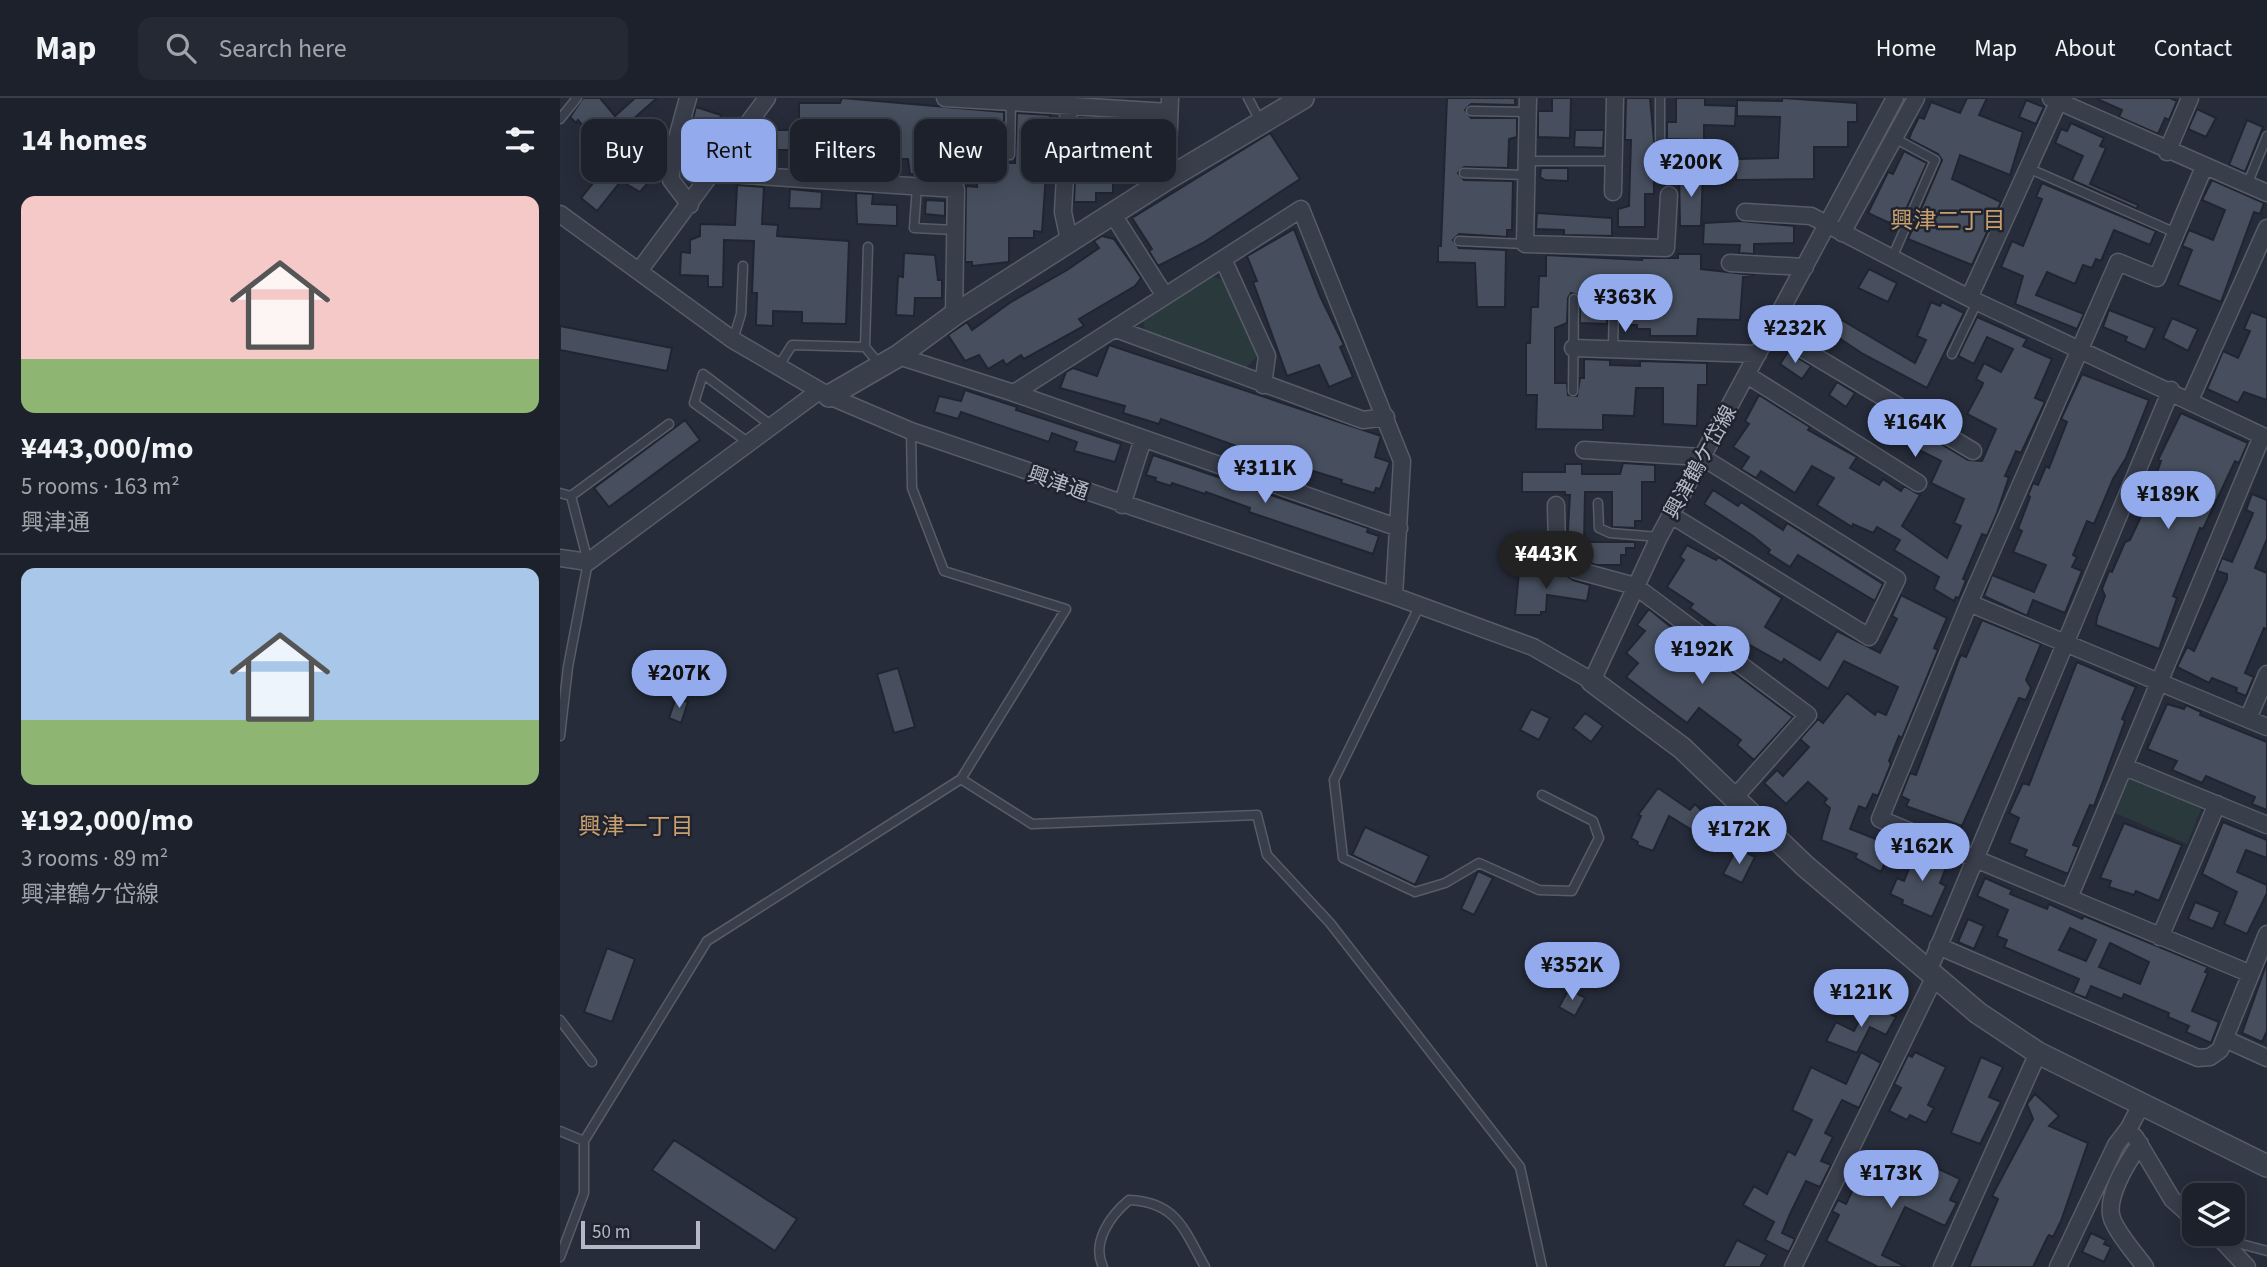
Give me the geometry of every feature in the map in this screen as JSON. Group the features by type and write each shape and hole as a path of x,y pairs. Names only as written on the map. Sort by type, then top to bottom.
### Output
{"street":[{"path":"688,98 671,180 690,205"},
{"path":"752,119 767,98"},
{"path":"945,98 1069,105 1169,105"},
{"path":"1176,173 1260,121 1303,98"},
{"path":"1613,192 1615,98"},
{"name":"興津鶴ケ岱線","path":"1592,681 1659,537 1702,457 1805,267 1835,230 1895,98"},
{"path":"1835,230 1894,138 1916,98"},
{"path":"2167,152 2190,98"},
{"path":"1973,300 2057,99 2167,152 2267,193"},
{"path":"1069,105 1063,212 1069,240"},
{"path":"1527,105 1525,244 1666,248 1669,195"},
{"path":"2204,167 2157,278 2118,262 1969,603 1880,819 2250,974"},
{"path":"776,177 956,189 954,315"},
{"path":"639,271 707,182"},
{"path":"560,558 588,562 772,426 824,394 889,361 954,315 1162,182"},
{"path":"1014,393 1301,209 1402,461 1394,596"},
{"path":"1745,212 1811,216 1973,300 2171,390 2264,437 2069,898"},
{"path":"1112,213 1165,296"},
{"name":"興津通","path":"560,214 733,340 824,394 911,431 1394,596 1533,648 1592,681"},
{"path":"2190,400 2267,228"},
{"path":"1223,259 1267,356 1263,385"},
{"path":"1730,263 1805,267"},
{"path":"1116,330 1363,420 1386,417"},
{"path":"1771,330 1973,451"},
{"path":"1573,348 1758,354"},
{"path":"889,361 1014,393 1398,528"},
{"path":"1747,375 1918,483"},
{"path":"1793,1267 1931,975 1938,946 2068,642 2171,390"},
{"path":"1122,505 1143,439"},
{"path":"1584,450 1702,457 1896,579 1869,637 1671,515"},
{"path":"1556,505 1557,549 1561,558 1576,570 1635,586 1808,715 1735,797"},
{"path":"1969,603 2267,727"},
{"path":"2248,719 2267,674"},
{"path":"1592,681 1682,748 1805,866 1978,1013 2038,1054 2266,1162"},
{"path":"2125,767 2267,825"},
{"path":"2161,937 2217,804"},
{"path":"1938,946 2198,1058 2210,1057 2220,1050 2267,933"},
{"path":"2225,1039 2267,1058"},
{"path":"1942,1267 2038,1054"},
{"path":"2058,1267 2116,1145 2141,1105"},
{"path":"2129,1128 2172,1199 2182,1208"},
{"path":"2140,1144 2130,1157 2111,1202 2111,1211 2112,1220 2146,1267"},
{"path":"2229,1246 2247,1267"}],"lane":[{"path":"560,119 577,98"},
{"path":"1248,98 1260,121"},
{"path":"1660,98 1660,140"},
{"path":"1007,155 1010,155 1011,102"},
{"path":"1471,111 1527,105"},
{"path":"2247,185 2267,136"},
{"path":"1892,259 1936,160 1894,138"},
{"path":"1464,173 1613,161"},
{"path":"2027,168 2176,233"},
{"path":"956,189 959,182"},
{"path":"917,186 914,228 955,230"},
{"path":"1459,241 1525,244"},
{"path":"865,347 868,247"},
{"path":"733,340 741,314 743,266"},
{"path":"1573,391 1574,299"},
{"path":"1952,354 1973,300"},
{"path":"1613,348 1614,303"},
{"path":"778,368 792,345 865,347 889,361"},
{"path":"749,443 694,402 703,374 772,426"},
{"path":"571,496 668,424"},
{"path":"560,1257 584,1193 584,1140 708,941 961,779 1066,609 944,571 912,488 911,431"},
{"path":"560,493 571,496"},
{"path":"560,736 568,667 588,562 571,496"},
{"path":"1598,503 1600,528 1609,533 1659,537"},
{"path":"1419,607 1334,780 1343,858 1415,892 1445,883 1479,863 1539,890 1572,891 1600,838 1593,821 1542,795"},
{"path":"961,779 1032,824 1257,816 1266,855 1330,923 1520,1167 1542,1267"},
{"path":"560,1020 592,1062"},
{"path":"560,1132 584,1140"},
{"path":"1102,1267 1102,1235 1113,1214 1129,1200 1151,1201 1177,1218 1205,1267"},
{"path":"2245,1244 2267,1251"}],"shaded area":[{"path":"1211,276 1223,280 1257,356 1245,370 1146,334 1143,321"},
{"path":"2128,776 2202,807 2187,844 2113,812"}],"building":[{"path":"583,98 600,98 615,116 635,98 657,98 633,119 581,119 581,124 570,117"},
{"path":"842,98 1004,112 1004,119 914,119 914,174 910,174 908,159 900,159 900,119 799,119 799,103 840,103"},
{"path":"1447,98 1515,98 1515,105 1471,104 1465,110 1471,118 1517,118 1517,137 1509,139 1508,168 1464,167 1458,173 1464,180 1513,181 1512,230 1507,230 1507,237 1459,234 1453,240 1459,248 1506,250 1505,307 1477,307 1475,263 1438,262 1438,246 1441,246"},
{"path":"1552,98 1571,98 1570,138 1538,137 1538,111 1552,111"},
{"path":"1626,98 1650,98 1654,141 1661,146 1661,169 1654,169 1654,194 1645,194 1645,227 1618,227 1618,209 1629,206 1631,140 1625,140"},
{"path":"1676,98 1705,98 1705,105 1736,106 1735,126 1704,125 1704,140 1667,139 1667,122 1676,122"},
{"path":"1782,98 1857,103 1857,122 1848,122 1848,147 1814,147 1814,179 1736,180 1736,159 1778,158 1780,117 1737,116 1737,100 1782,101"},
{"path":"1967,98 1987,98 1979,115 2023,132 2010,175 1960,155 1952,179 2001,202 1972,265 1908,239 1942,160 1938,154 1909,139 1912,131 1919,117 1924,119 1931,102 1960,113"},
{"path":"2095,98 2170,98 2177,101 2169,120 2165,118 2158,134 2119,117 2122,110"},
{"path":"2026,100 2044,107 2036,124 2019,117"},
{"path":"696,107 721,115 720,119 693,119"},
{"path":"2197,109 2216,118 2206,137 2188,129"},
{"path":"1017,113 1050,115 1050,119 1021,119 1021,182 1045,182 1042,232 1034,231 1034,238 1009,238 1009,262 972,266 972,262 965,262 966,186 977,187 977,182 1007,182 1007,163 1015,163"},
{"path":"2247,120 2263,127 2245,172 2229,165"},
{"path":"2071,123 2104,138 2100,146 2106,148 2090,184 2138,205 2137,209 2072,180 2083,156 2055,143 2061,129 2067,131"},
{"path":"776,130 790,130 790,150 776,150"},
{"path":"1575,130 1604,130 1603,148 1574,147"},
{"path":"1270,133 1300,179 1203,243 1158,266 1149,251 1152,249 1132,218"},
{"path":"1904,151 1927,163 1898,227 1868,213 1888,172 1893,174"},
{"path":"1541,168 1568,168 1568,181 1545,180 1540,177"},
{"path":"1679,174 1703,174 1701,226 1680,226"},
{"path":"2212,180 2264,203 2260,214 2254,212 2221,302 2178,285 2192,250 2182,246 2189,230 2213,240 2225,210 2202,200"},
{"path":"594,182 620,182 597,211 581,198"},
{"path":"623,182 649,182 640,192"},
{"path":"1075,182 1113,182 1113,193 1096,193 1096,202 1074,202"},
{"path":"2042,183 2156,231 2150,245 2114,230 2101,261 2096,259 2092,268 2083,265 2075,284 2047,272 2036,295 2084,314 2077,329 2015,304 2023,276 2001,267 2012,241 2023,246 2042,199 2036,197"},
{"path":"737,185 764,187 762,224 778,225 777,236 849,241 846,324 802,323 802,312 773,311 773,326 756,325 757,293 752,293 754,241 724,240 723,287 708,287 708,276 680,275 681,252 690,253 690,240 700,236 700,224 735,225"},
{"path":"790,189 822,192 821,209 789,208"},
{"path":"856,193 873,194 872,204 897,205 897,226 857,224"},
{"path":"926,200 945,201 945,216 925,214"},
{"path":"1537,213 1612,218 1612,236 1564,235 1564,230 1536,229"},
{"path":"1741,221 1794,226 1794,243 1754,244 1754,254 1739,253 1740,245 1703,244 1704,223"},
{"path":"1294,229 1320,296 1344,345 1340,347 1353,377 1329,387 1319,365 1287,376 1253,282 1257,281 1247,256"},
{"path":"1102,236 1114,239 1141,278 1135,286 1079,319 1084,326 1024,359 1021,355 1006,365 1003,360 988,369 979,355 965,361 948,335 967,322 972,330 1011,302 1067,270 1099,248 1094,241"},
{"path":"904,253 935,255 938,280 942,280 942,298 915,298 914,316 896,315 898,276 903,277"},
{"path":"1678,254 1701,254 1701,269 1754,275 1743,277 1740,320 1698,319 1697,336 1650,336 1650,329 1637,329 1637,325 1620,325 1620,302 1615,297 1608,300 1607,324 1580,323 1580,296 1571,293 1568,298 1567,323 1555,328 1555,383 1567,383 1568,395 1577,396 1580,378 1584,378 1584,359 1610,360 1610,365 1640,366 1640,361 1707,363 1707,385 1698,385 1697,426 1663,424 1663,388 1636,388 1634,416 1603,415 1603,430 1536,429 1537,395 1526,395 1526,343 1530,343 1531,307 1538,307 1539,276 1546,276 1546,255 1642,260 1678,258"},
{"path":"1869,269 1897,283 1888,302 1858,288"},
{"path":"1931,302 1940,306 1942,302 1964,313 1927,388 1863,354 1815,322 1823,309 1915,363 1926,340 1917,336"},
{"path":"2109,310 2155,328 2145,350 2125,341 2127,337 2103,327"},
{"path":"2251,312 2267,318 2267,400 2244,392 2238,403 2207,389 2223,351 2238,358 2250,331 2244,329"},
{"path":"1977,317 2027,339 2023,346 2052,359 2035,398 2045,402 2021,453 2016,451 2005,476 2009,477 1997,513 1987,536 1982,534 1963,579 1966,580 1959,598 1956,597 1954,601 1934,589 1939,577 1894,550 1900,540 1877,527 1873,533 1853,524 1852,527 1817,505 1834,478 1812,466 1795,493 1761,471 1756,478 1741,469 1749,457 1733,447 1749,424 1745,421 1759,395 1810,427 1808,430 1857,457 1850,468 1879,485 1883,479 1901,491 1904,486 1920,495 1902,526 1947,558 1961,526 1954,523 1964,499 1931,483 1941,461 1884,432 1893,415 1968,460 1982,461 1996,429 1967,414 1983,383 1976,379 1984,363 2001,372 2013,349 1987,337 1974,364 1958,356"},
{"path":"2172,318 2198,329 2188,351 2163,338"},
{"path":"560,326 672,348 667,371 560,350"},
{"path":"1109,345 1381,436 1375,457 1390,462 1380,489 1376,488 1374,493 1341,483 1342,480 1313,471 1312,473 1161,419 1159,424 1123,413 1125,406 1060,388 1066,372 1073,368 1097,376"},
{"path":"1788,352 1811,366 1802,379 1780,364"},
{"path":"2082,374 2149,400 2126,458 2113,479 2094,524 2087,521 2073,555 2077,557 2072,567 2082,571 2065,613 2033,600 2027,616 1984,596 1992,575 2034,592 2046,565 2013,552 2022,531 2018,529 2030,497 2028,495 2033,483 2038,485 2046,466 2049,468 2067,422 2061,419"},
{"path":"1837,382 1855,393 1846,407 1829,395"},
{"path":"965,390 1017,407 1016,410 1121,444 1115,462 1074,451 1077,442 1052,433 1049,442 961,412 958,419 934,412 939,396 961,401"},
{"path":"2181,413 2248,443 2239,463 2235,461 2203,529 2200,528 2173,596 2177,598 2159,649 2096,625 2105,596 2102,589 2109,571 2112,572 2125,542 2130,540 2144,510 2161,461 2158,460"},
{"path":"685,420 700,440 609,507 594,488"},
{"path":"1153,455 1368,528 1367,532 1379,536 1373,554 1249,512 1250,508 1206,492 1205,494 1172,483 1171,486 1155,481 1156,478 1146,475"},
{"path":"1623,463 1655,465 1655,482 1642,482 1642,521 1635,521 1635,528 1612,527 1612,492 1585,492 1584,542 1635,542 1635,548 1626,548 1626,555 1621,555 1621,565 1596,565 1581,560 1567,547 1570,495 1565,495 1565,492 1522,492 1522,472 1565,472 1565,464 1582,464 1582,474 1620,474"},
{"path":"1713,490 1738,506 1741,502 1783,530 1787,523 1883,584 1875,601 1798,555 1790,567 1768,553 1770,550 1753,536 1704,504"},
{"path":"2252,494 2267,500 2267,539 2255,568 2267,573 2267,629 2264,628 2245,673 2254,677 2246,696 2236,692 2237,688 2212,678 2209,683 2177,667 2187,647 2194,651 2227,579 2227,574 2217,571 2222,558 2232,562 2253,513 2246,510"},
{"path":"1687,545 1716,560 1718,557 1782,598 1765,627 1820,660 1837,631 1880,653 1897,619 1892,616 1901,595 1947,618 1934,648 1938,650 1902,738 1899,736 1878,796 1873,794 1866,809 1859,806 1850,829 1886,843 1883,851 1889,853 1881,872 1855,858 1857,854 1821,840 1830,808 1824,803 1827,799 1808,782 1786,804 1764,783 1777,770 1783,776 1809,747 1800,739 1818,719 1823,723 1847,693 1875,715 1877,711 1886,715 1898,687 1844,661 1828,689 1784,659 1782,663 1712,624 1690,608 1693,604 1667,587 1684,560 1680,557"},
{"path":"1519,572 1563,573 1573,580 1590,585 1587,601 1547,595 1546,612 1541,612 1541,615 1515,615"},
{"path":"1649,609 1701,652 1718,661 1793,717 1754,760 1737,745 1741,740 1699,708 1687,723 1626,677 1638,663 1626,653 1645,631 1637,625"},
{"path":"1982,620 2041,644 2026,680 2031,688 2026,700 2019,698 1962,826 1906,806 1909,800 1901,796 1910,773 1916,775 1959,659 1961,655 1966,657"},
{"path":"2077,662 2136,687 2122,719 2125,721 2094,806 2090,805 2073,845 2079,847 2068,874 2024,856 2027,850 2009,843 2019,818 2009,813 2023,783 2029,785"},
{"path":"898,668 915,727 894,733 877,674"},
{"path":"676,698 688,702 681,723 669,718"},
{"path":"2167,704 2184,709 2186,705 2201,712 2200,715 2267,742 2267,810 2252,804 2255,797 2206,776 2202,783 2172,770 2177,761 2147,749"},
{"path":"1531,709 1550,718 1539,740 1520,730"},
{"path":"1585,713 1603,726 1591,742 1573,728"},
{"path":"1658,788 1690,810 1695,804 1723,832 1713,842 1695,825 1692,830 1669,816 1653,851 1637,845 1638,842 1631,838 1641,816 1638,815"},
{"path":"2223,822 2267,840 2267,858 2246,850 2237,872 2267,885 2267,893 2247,934 2224,924 2237,892 2202,874"},
{"path":"2124,823 2182,845 2159,901 2136,891 2134,895 2109,887 2111,881 2100,878"},
{"path":"1365,827 1429,856 1415,885 1352,855"},
{"path":"1918,847 1949,860 1940,883 1946,886 1932,917 1902,904 1903,900 1890,894 1897,878 1904,881"},
{"path":"1737,848 1755,857 1742,883 1723,874"},
{"path":"1478,871 1493,878 1474,915 1461,909"},
{"path":"1985,878 2012,890 2010,894 2047,909 2049,904 2082,919 2084,916 2208,967 2192,1011 2219,1022 2211,1043 2186,1032 2189,1026 2168,1017 2169,1013 2124,994 2122,999 2091,986 2086,998 2073,993 2079,979 2004,947 2007,940 1997,936 2008,910 1977,896","holes":["2070,928 2096,940 2086,961 2059,950","2110,943 2149,962 2140,984 2099,967"]},
{"path":"2195,902 2220,912 2213,929 2188,919"},
{"path":"1968,919 1984,926 1974,949 1958,942"},
{"path":"607,948 635,959 612,1022 584,1012"},
{"path":"2267,962 2267,1031 2262,1042 2242,1033"},
{"path":"1569,989 1585,998 1575,1016 1559,1007"},
{"path":"1868,1003 1896,1017 1886,1035 1870,1027 1857,1053 1826,1041 1836,1022 1854,1031"},
{"path":"1861,1052 1881,1063 1859,1108 1842,1100 1825,1133 1833,1137 1821,1161 1831,1165 1820,1187 1806,1181 1790,1214 1782,1233 1795,1239 1789,1252 1765,1240 1774,1222 1743,1205 1754,1186 1767,1194 1788,1151 1795,1155 1812,1120 1792,1110 1811,1067 1846,1084"},
{"path":"1915,1052 1946,1067 1928,1105 1934,1108 1926,1123 1910,1115 1907,1120 1889,1111 1901,1088 1894,1084 1908,1055 1912,1057"},
{"path":"1981,1057 2003,1067 1989,1097 2001,1102 1980,1144 1951,1133"},
{"path":"2035,1094 2059,1116 2049,1126 2088,1143 2061,1221 2053,1237 2049,1235 2047,1238 2033,1267 1969,1267 1998,1199 1992,1196 2033,1119 2027,1104"},
{"path":"674,1140 797,1219 775,1251 652,1170"},
{"path":"1909,1155 1960,1179 1950,1200 1957,1203 1945,1226 1905,1207 1882,1255 1906,1267 1878,1267 1826,1241 1839,1215 1832,1211 1838,1200 1846,1204 1860,1175 1892,1191"},
{"path":"2091,1233 2106,1240 2104,1244 2111,1247 2104,1262 2082,1252"},
{"path":"1737,1240 1767,1255 1760,1267 1723,1267"}],"district":[{"name":"興津二丁目","path":"1948,220"},
{"name":"興津一丁目","path":"636,826"}]}
